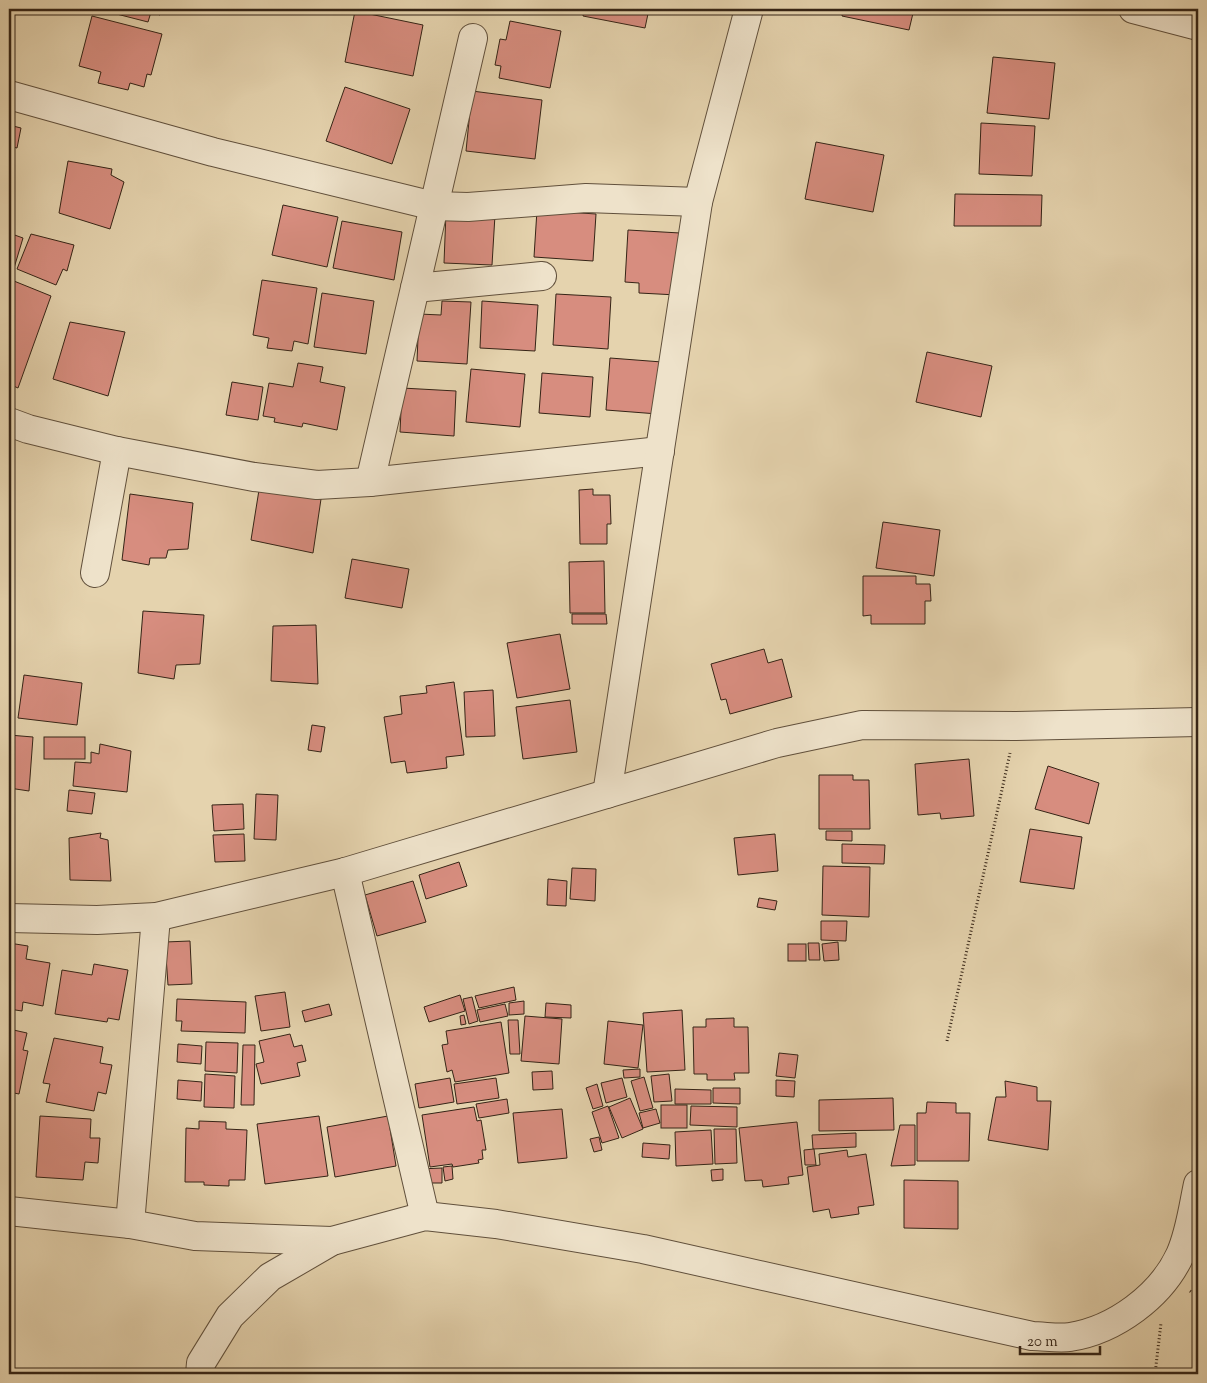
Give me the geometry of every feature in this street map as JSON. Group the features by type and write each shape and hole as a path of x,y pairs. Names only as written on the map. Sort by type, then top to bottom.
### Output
{"street":[{"path":"607,794 698,202 749,9"},
{"path":"1133,9 1189,19"},
{"path":"370,482 473,38"},
{"path":"9,95 213,152 434,206 468,207 586,198 698,202"},
{"path":"415,288 542,276"},
{"path":"9,422 28,429 117,451 254,477 317,484 370,482 660,452"},
{"path":"95,573 117,451"},
{"path":"9,918 97,920 156,917 345,872 777,743 862,725 1016,726 1198,722"},
{"path":"345,872 425,1216"},
{"path":"130,1224 156,917"},
{"path":"200,1374 201,1363 230,1316 270,1277 332,1242 425,1216 496,1224 643,1249 1032,1336 1069,1338 1096,1330 1129,1313 1167,1276 1180,1254 1198,1184"},
{"path":"9,1211 130,1224 195,1236 332,1242"}],"path":[{"path":"947,1041 1016,726"}],"building":[{"path":"97,9 162,9 160,15 151,12 148,22"},
{"path":"400,9 422,9 421,14"},
{"path":"520,9 543,9 542,13"},
{"path":"546,9 559,9 558,14 545,11"},
{"path":"584,9 649,9 645,28 583,16"},
{"path":"843,9 914,9 909,30 842,16"},
{"path":"355,11 423,25 413,76 345,62"},
{"path":"92,16 162,34 151,75 147,74 144,87 130,83 128,90 98,83 101,72 79,66"},
{"path":"510,21 561,31 550,88 499,78 501,66 495,65 500,39 506,40"},
{"path":"993,57 1055,63 1049,119 987,113"},
{"path":"345,87 410,109 392,164 326,141"},
{"path":"472,91 542,100 535,159 466,151"},
{"path":"981,123 1035,126 1032,176 979,174"},
{"path":"9,125 21,128 17,148 9,146"},
{"path":"816,142 884,155 873,212 805,199"},
{"path":"9,150 13,152 9,167"},
{"path":"68,161 112,169 111,175 124,182 110,229 59,213"},
{"path":"955,194 1042,195 1041,226 954,226"},
{"path":"283,205 338,217 327,267 272,255"},
{"path":"537,210 596,214 593,261 534,257"},
{"path":"446,212 495,215 492,265 444,263"},
{"path":"342,221 402,232 394,280 333,268"},
{"path":"628,230 680,233 677,295 639,293 639,283 625,282"},
{"path":"9,233 23,238 14,268 9,266"},
{"path":"31,234 74,245 67,271 63,269 56,285 17,269"},
{"path":"9,279 51,296 18,388 9,384"},
{"path":"262,280 317,288 308,344 294,341 292,351 267,348 269,338 253,335"},
{"path":"322,293 374,301 366,354 314,347"},
{"path":"556,294 611,297 608,349 553,345"},
{"path":"442,301 471,302 467,364 417,361 419,314 441,315"},
{"path":"482,301 538,305 535,351 480,348"},
{"path":"70,322 125,332 108,396 53,379"},
{"path":"927,352 992,366 981,417 916,402"},
{"path":"610,358 662,362 658,414 606,410"},
{"path":"298,363 323,367 320,382 345,387 337,430 303,423 302,427 274,422 275,418 263,416 269,383 293,387"},
{"path":"471,369 525,374 520,427 466,422"},
{"path":"542,373 593,377 590,417 539,413"},
{"path":"232,382 263,387 258,420 226,415"},
{"path":"402,388 456,391 454,436 400,432"},
{"path":"593,489 593,495 610,495 611,524 607,524 607,544 580,544 579,490"},
{"path":"259,490 321,499 313,553 251,540"},
{"path":"130,494 193,503 188,549 168,550 166,558 150,558 149,565 122,560"},
{"path":"883,522 940,530 934,576 876,568"},
{"path":"352,559 409,569 402,608 345,598"},
{"path":"604,561 605,613 570,613 569,562"},
{"path":"863,576 916,576 916,584 930,584 931,601 925,601 925,624 871,624 871,615 863,616"},
{"path":"143,611 204,615 200,664 176,665 174,679 138,673"},
{"path":"572,614 606,614 607,624 572,624"},
{"path":"316,625 318,684 271,681 273,626"},
{"path":"560,634 570,689 517,698 507,643"},
{"path":"764,649 768,663 782,659 792,697 730,714 726,699 721,700 711,664"},
{"path":"24,675 82,683 77,725 18,718"},
{"path":"454,682 464,755 446,757 447,768 407,773 405,761 391,763 384,717 402,714 400,696 427,693 426,686"},
{"path":"493,690 495,736 466,737 464,692"},
{"path":"570,700 577,752 523,759 516,707"},
{"path":"312,725 325,727 321,752 308,750"},
{"path":"9,735 33,737 29,791 9,788"},
{"path":"44,737 85,737 85,759 44,759"},
{"path":"100,744 131,751 127,792 73,786 75,762 91,763 91,752 99,754"},
{"path":"969,759 974,816 941,819 940,813 918,815 915,764"},
{"path":"1048,766 1099,783 1089,824 1035,809"},
{"path":"819,775 853,775 853,780 869,780 870,829 819,829"},
{"path":"69,790 95,793 92,814 67,811"},
{"path":"256,794 278,795 276,840 254,839"},
{"path":"243,804 244,829 214,831 212,805"},
{"path":"1030,829 1082,837 1074,889 1020,882"},
{"path":"826,831 852,831 852,841 826,840"},
{"path":"101,833 100,838 108,840 111,881 70,880 69,838"},
{"path":"244,834 245,861 215,862 213,835"},
{"path":"775,834 778,871 738,875 734,838"},
{"path":"842,844 885,845 884,864 842,863"},
{"path":"459,862 467,886 426,899 419,875"},
{"path":"823,866 870,867 869,917 822,915"},
{"path":"572,868 596,869 595,901 570,899"},
{"path":"548,879 567,881 566,906 547,905"},
{"path":"413,881 426,922 377,936 365,895"},
{"path":"759,898 777,901 775,910 757,907"},
{"path":"821,921 847,921 846,941 821,940"},
{"path":"190,941 192,984 168,985 165,942"},
{"path":"838,942 839,960 824,961 822,944"},
{"path":"9,943 28,946 26,959 50,963 43,1006 23,1002 22,1011 9,1009"},
{"path":"808,943 819,943 820,960 809,960"},
{"path":"788,944 806,944 806,961 788,961"},
{"path":"94,964 128,970 119,1020 108,1018 107,1022 55,1014 62,970 92,975"},
{"path":"514,987 516,1000 479,1008 475,996"},
{"path":"285,992 290,1027 261,1031 255,996"},
{"path":"460,995 465,1011 429,1022 424,1007"},
{"path":"472,997 478,1021 469,1024 463,999"},
{"path":"177,999 246,1002 245,1033 181,1031 182,1021 176,1021"},
{"path":"524,1001 524,1014 509,1015 509,1003"},
{"path":"546,1003 571,1005 571,1018 545,1017"},
{"path":"329,1004 332,1015 305,1022 302,1011"},
{"path":"505,1004 508,1016 480,1022 477,1010"},
{"path":"682,1010 685,1070 647,1072 643,1013"},
{"path":"464,1015 466,1024 461,1025 460,1016"},
{"path":"525,1016 562,1019 559,1064 521,1061"},
{"path":"734,1018 734,1027 748,1027 749,1073 734,1073 735,1080 707,1080 707,1074 694,1074 693,1027 706,1027 706,1019"},
{"path":"508,1020 518,1020 520,1054 510,1054"},
{"path":"608,1021 643,1025 638,1068 604,1064"},
{"path":"501,1022 509,1073 455,1082 452,1070 447,1072 442,1045 448,1044 446,1031"},
{"path":"9,1029 27,1033 23,1050 28,1051 19,1094 9,1092"},
{"path":"290,1034 294,1047 302,1045 306,1061 297,1063 300,1076 261,1084 256,1064 264,1062 259,1041"},
{"path":"54,1038 103,1047 100,1063 112,1065 106,1094 98,1092 94,1111 46,1102 50,1084 43,1083"},
{"path":"206,1042 238,1043 237,1073 205,1071"},
{"path":"178,1044 202,1046 201,1064 177,1062"},
{"path":"243,1045 255,1045 254,1105 241,1105"},
{"path":"779,1053 798,1055 795,1078 776,1076"},
{"path":"640,1069 640,1077 624,1078 623,1070"},
{"path":"552,1071 553,1089 533,1090 532,1072"},
{"path":"205,1074 235,1076 234,1108 204,1107"},
{"path":"669,1074 672,1101 654,1102 651,1076"},
{"path":"644,1077 653,1108 640,1111 631,1081"},
{"path":"450,1078 454,1102 419,1108 415,1084"},
{"path":"496,1078 499,1098 457,1104 454,1084"},
{"path":"622,1078 627,1097 606,1103 601,1083"},
{"path":"178,1080 202,1082 201,1101 177,1099"},
{"path":"776,1080 795,1081 794,1097 776,1096"},
{"path":"1005,1081 1037,1087 1037,1101 1051,1101 1048,1150 988,1140 996,1097 1006,1097"},
{"path":"597,1084 603,1106 593,1109 586,1088"},
{"path":"713,1088 740,1088 740,1104 713,1103"},
{"path":"675,1089 711,1090 711,1104 675,1104"},
{"path":"630,1098 643,1129 622,1138 609,1107"},
{"path":"893,1098 894,1130 819,1131 819,1100"},
{"path":"507,1099 509,1113 479,1118 476,1104"},
{"path":"927,1102 956,1103 956,1113 970,1113 969,1161 917,1161 917,1113 926,1113"},
{"path":"661,1105 687,1105 687,1128 661,1128"},
{"path":"608,1106 619,1138 602,1143 592,1112"},
{"path":"691,1106 737,1107 737,1127 690,1125"},
{"path":"474,1107 477,1121 481,1120 486,1150 482,1150 483,1159 478,1160 479,1163 453,1167 452,1164 430,1167 422,1115"},
{"path":"562,1109 567,1158 518,1163 513,1113"},
{"path":"656,1109 660,1123 643,1128 639,1113"},
{"path":"40,1116 91,1119 90,1138 100,1138 98,1163 85,1162 83,1180 36,1177"},
{"path":"319,1116 328,1176 265,1184 257,1124"},
{"path":"388,1116 396,1166 335,1177 327,1127"},
{"path":"199,1121 226,1122 226,1129 247,1130 245,1180 229,1180 229,1186 204,1185 204,1182 185,1182 186,1128 199,1129"},
{"path":"797,1122 803,1175 788,1177 789,1184 763,1187 762,1180 745,1181 739,1128"},
{"path":"900,1125 915,1125 915,1165 891,1166"},
{"path":"714,1129 736,1129 737,1163 715,1164"},
{"path":"711,1130 713,1164 676,1166 675,1132"},
{"path":"856,1133 856,1147 813,1149 812,1135"},
{"path":"599,1137 602,1150 594,1152 590,1139"},
{"path":"643,1143 670,1145 669,1159 642,1157"},
{"path":"814,1149 816,1165 805,1165 804,1150"},
{"path":"847,1150 848,1157 866,1154 874,1205 858,1207 859,1214 831,1218 829,1209 813,1212 807,1167 820,1165 819,1154"},
{"path":"452,1166 453,1179 445,1181 443,1167"},
{"path":"442,1168 442,1183 420,1183 419,1169"},
{"path":"723,1169 723,1180 712,1181 711,1170"},
{"path":"904,1180 958,1181 958,1229 904,1228"}]}
